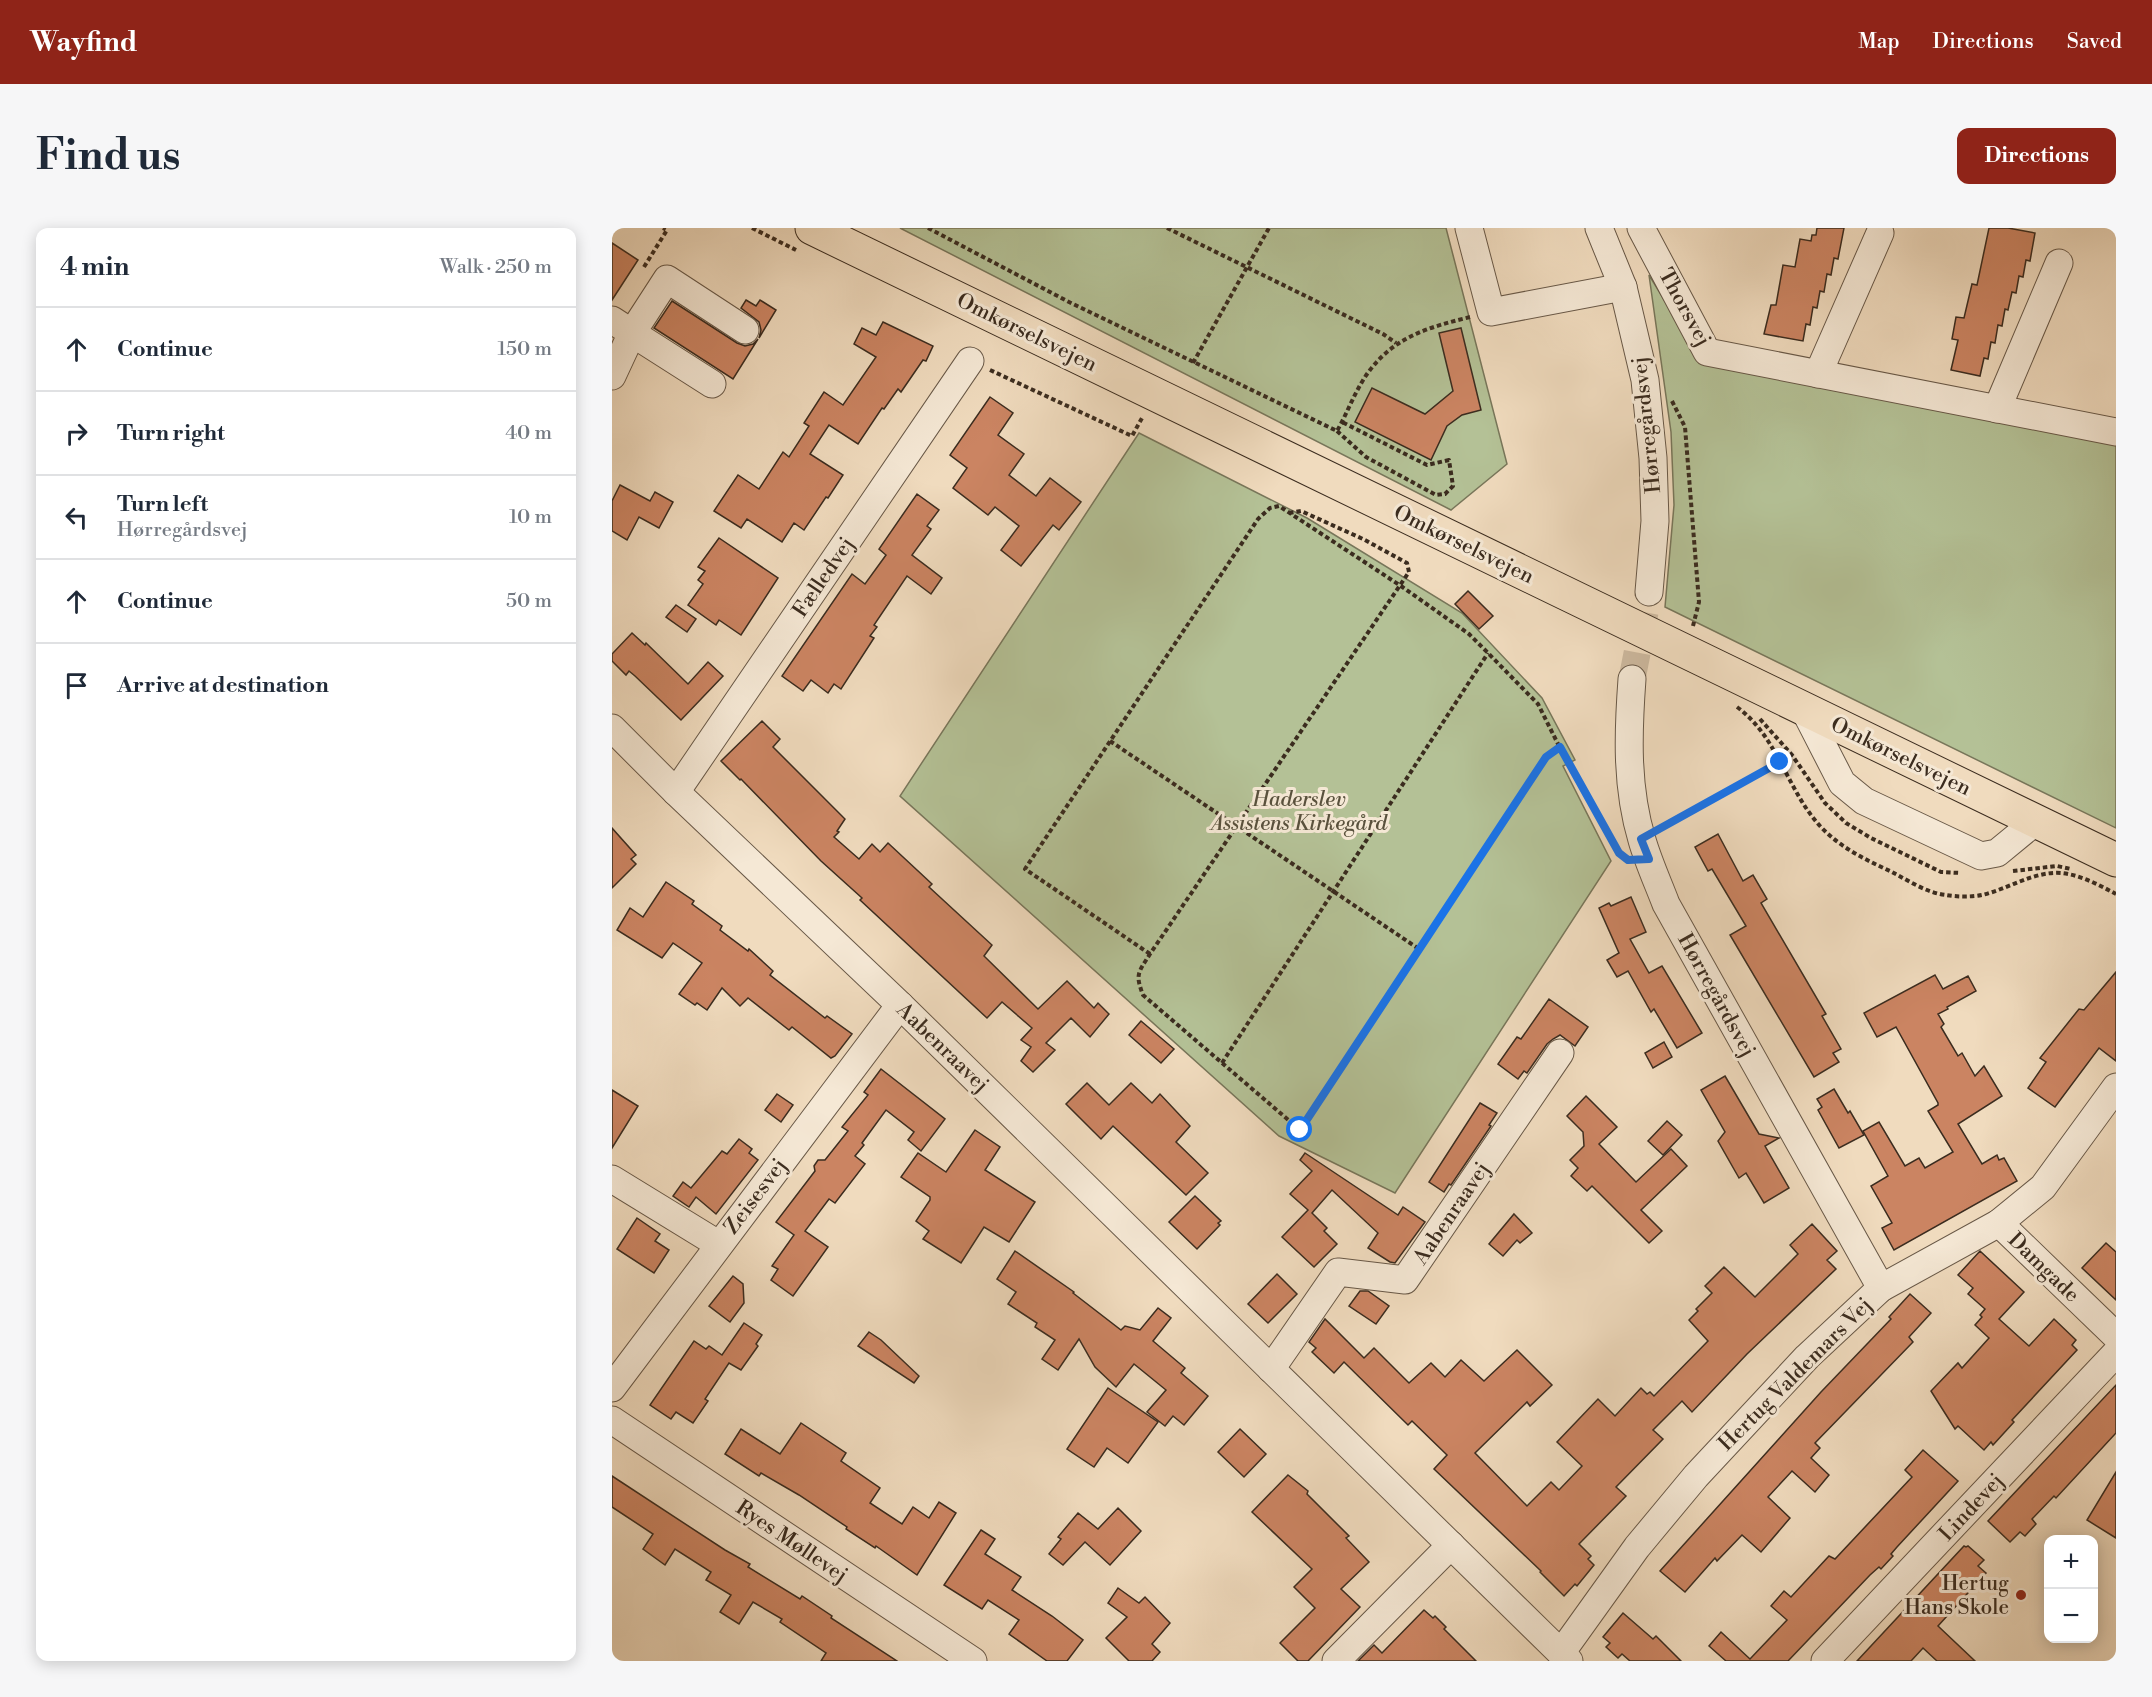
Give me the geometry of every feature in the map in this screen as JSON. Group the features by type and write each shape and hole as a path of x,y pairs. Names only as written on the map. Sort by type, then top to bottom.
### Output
{"main road":[{"name":"Omkørselsvejen","path":"812,228 2116,860"}],"street":[{"path":"1469,228 1491,312 1623,287"},
{"name":"Hørregårdsvej","path":"1599,228 1623,287 1645,380 1653,458 1655,520 1649,592"},
{"name":"Thorsvej","path":"1641,228 1707,352 2116,432"},
{"path":"1818,374 1880,233"},
{"path":"1997,409 2060,263"},
{"path":"612,376 622,327 666,279 745,330"},
{"path":"622,327 712,384"},
{"name":"Fælledvej","path":"676,792 970,361"},
{"name":"Hørregårdsvej","path":"1632,679 1628,730 1630,780 1645,849 1666,904 1881,1288"},
{"path":"1804,710 1842,783 1864,801 1981,856 1997,853 2036,821"},
{"name":"Aabenraavej","path":"612,728 900,1005 1565,1657"},
{"name":"Zeisesvej","path":"612,1388 718,1244 900,1005"},
{"name":"Aabenraavej","path":"1271,1369 1338,1272 1405,1280 1560,1053"},
{"name":"Hertug Valdemars Vej","path":"1565,1657 1637,1547 1696,1476 1807,1357 1881,1288 1999,1223 2043,1187 2116,1087"},
{"path":"612,1179 718,1244"},
{"name":"Damgade","path":"1999,1223 2116,1336"},
{"name":"Lindevej","path":"1825,1661 2116,1353"},
{"name":"Ryes Møllevej","path":"612,1420 974,1661"},
{"path":"1336,1661 1451,1545"}],"path":[{"path":"928,228 1069,302 1337,431 1366,457 1436,495 1445,494 1453,486 1449,460 1426,465 1342,422"},
{"path":"1167,228 1383,334 1396,343"},
{"path":"1193,363 1269,228"},
{"path":"1337,431 1369,370 1396,343 1433,326 1491,312"},
{"path":"970,361 1132,436 1142,418"},
{"path":"1645,380 1672,401 1684,427 1699,602 1692,630"},
{"path":"1150,954 1025,868 1258,519 1270,508 1279,506 1401,586 1469,634 1538,704 1619,853 1628,860 1792,755"},
{"path":"1289,513 1301,511 1363,539 1407,563 1409,572 1150,954 1139,971 1137,981 1143,995 1300,1130 1546,757 1560,747"},
{"path":"1222,1063 1488,653"},
{"path":"1110,741 1419,950"}],"green space":[{"path":"900,228 1446,228 1507,464 1451,510"},
{"path":"1649,275 1698,355 2116,437 2116,828 1665,607 1674,505 1671,432"},
{"name":"Haderslev Assistens Kirkegård","path":"1139,433 1307,518 1462,613 1542,698 1575,760 1563,766 1611,861 1395,1193 1279,1136 900,796"}],"building":[{"path":"1817,228 1844,228 1838,259 1834,258 1831,275 1827,274 1824,292 1820,291 1817,308 1813,307 1810,325 1806,324 1803,341 1764,334 1771,305 1776,305 1783,265 1795,267 1800,239 1811,241 1812,235 1816,235"},
{"path":"1989,228 2008,228 2035,233 2030,261 2026,260 2023,277 2019,276 2016,293 2012,292 2008,310 2005,309 2002,326 1998,325 1995,343 1991,342 1988,359 1984,358 1980,376 1951,370 1958,340 1952,339 1956,317 1964,318 1972,284 1977,285"},
{"path":"612,243 638,260 612,300"},
{"path":"746,300 756,306 760,300 776,310 759,338 761,330 759,322 741,308"},
{"path":"672,301 737,343 745,346 753,344 758,339 733,379 654,328"},
{"path":"883,322 933,346 926,361 923,360 901,392 898,389 884,409 882,408 858,444 829,425 810,454 843,475 804,530 794,523 782,542 747,519 741,528 714,511 738,475 759,489 783,452 789,457 809,426 804,423 824,392 843,405 876,357 854,344 862,328 876,335"},
{"path":"1461,328 1481,410 1462,415 1447,426 1431,460 1355,422 1372,388 1425,414 1453,391 1439,333"},
{"path":"990,397 1013,413 998,435 1024,454 1009,475 1036,496 1050,478 1081,502 1059,530 1053,525 1021,566 1001,550 1019,526 995,507 988,515 953,488 967,468 950,455"},
{"path":"620,485 650,501 655,492 673,502 659,528 639,517 627,540 612,531 612,501"},
{"path":"917,494 939,510 927,526 931,529 912,555 942,578 931,594 907,576 874,625 877,627 870,636 874,638 841,689 834,684 828,693 811,680 803,691 782,676 852,574 865,584 886,555 879,549"},
{"path":"719,538 778,578 741,635 719,620 716,625 688,605 703,584 698,580 705,571 698,567"},
{"path":"1468,591 1493,616 1479,629 1455,604"},
{"path":"676,605 696,619 687,632 666,617"},
{"path":"632,633 645,645 646,643 688,684 708,662 723,676 681,720 635,676 629,671 626,675 612,661 612,654"},
{"path":"762,721 780,739 773,747 845,819 834,837 859,859 872,844 880,852 888,843 932,884 929,887 992,945 984,956 1038,1009 1067,981 1094,1008 1098,1003 1109,1014 1090,1037 1071,1018 1046,1043 1055,1050 1033,1072 1021,1061 1031,1047 1021,1040 1032,1028 1002,1002 987,1018 860,900 862,898 821,861 721,761"},
{"path":"612,828 636,855 631,859 636,864 612,888"},
{"path":"1718,834 1743,881 1753,875 1767,899 1761,903 1826,1014 1822,1016 1841,1049 1833,1053 1839,1062 1814,1077 1730,935 1746,926 1712,869 1708,871 1695,847"},
{"path":"666,882 694,901 692,904 722,926 720,930 748,951 749,949 773,971 770,975 825,1018 827,1016 852,1034 835,1056 831,1058 792,1027 789,1030 748,998 740,1006 722,988 707,1010 679,994 702,963 673,943 662,958 617,930 630,908 643,917"},
{"path":"1631,897 1646,932 1630,939 1649,973 1662,966 1702,1033 1677,1048 1654,1009 1651,1012 1628,971 1617,977 1607,960 1619,953 1599,908 1609,903 1611,906"},
{"path":"2116,972 2116,1061 2099,1048 2055,1107 2028,1088 2046,1062 2040,1058 2079,1009 2084,1010"},
{"path":"1935,975 1943,989 1968,976 1976,991 1938,1014 1944,1024 1941,1027 1958,1056 1962,1053 1975,1076 1984,1066 2002,1096 1958,1124 1982,1164 1997,1155 1999,1160 2004,1158 2017,1181 1894,1250 1882,1228 1892,1223 1871,1186 1888,1176 1863,1131 1879,1122 1905,1166 1919,1158 1925,1168 1953,1152 1928,1111 1938,1103 1896,1027 1877,1037 1864,1013"},
{"path":"1549,999 1588,1027 1575,1046 1560,1035 1553,1039 1527,1073 1524,1071 1518,1079 1498,1064 1517,1037 1521,1039"},
{"path":"1141,1021 1174,1049 1161,1063 1129,1035"},
{"path":"1664,1042 1672,1057 1653,1068 1645,1053"},
{"path":"881,1069 945,1119 921,1151 908,1140 914,1132 886,1110 855,1156 865,1164 835,1203 829,1199 805,1231 828,1247 793,1296 771,1280 778,1269 772,1266 794,1235 776,1222 815,1171 814,1166 818,1160 825,1160 848,1131 842,1127 868,1095 864,1092"},
{"path":"1725,1076 1759,1134 1779,1138 1765,1146 1789,1188 1764,1203 1746,1173 1739,1178 1718,1141 1725,1132 1701,1090"},
{"path":"1087,1083 1109,1105 1131,1083 1152,1103 1160,1094 1190,1126 1176,1142 1208,1173 1186,1195 1113,1126 1101,1139 1066,1104"},
{"path":"1834,1089 1864,1135 1839,1148 1818,1110 1822,1107 1817,1099"},
{"path":"612,1090 638,1106 612,1148"},
{"path":"777,1094 793,1105 781,1122 765,1110"},
{"path":"1586,1096 1617,1127 1599,1144 1636,1182 1671,1149 1687,1166 1641,1210 1662,1231 1649,1243 1592,1186 1587,1191 1571,1176 1578,1168 1570,1160 1584,1146 1583,1132 1567,1116"},
{"path":"1480,1103 1497,1113 1489,1125 1491,1126 1444,1192 1429,1182"},
{"path":"1667,1121 1682,1135 1663,1155 1648,1141"},
{"path":"975,1130 1000,1147 985,1170 1035,1202 1009,1242 984,1227 961,1263 923,1239 929,1231 916,1221 930,1197 901,1177 918,1153 946,1172"},
{"path":"739,1139 752,1149 749,1153 758,1160 716,1214 696,1197 689,1207 673,1196 683,1182 691,1188 722,1151 727,1154"},
{"path":"1305,1153 1398,1215 1403,1207 1425,1222 1395,1263 1368,1248 1378,1233 1332,1190 1312,1213 1327,1228 1324,1231 1337,1244 1314,1267 1282,1237 1308,1210 1290,1194 1312,1171 1300,1160"},
{"path":"1195,1196 1221,1221 1218,1223 1220,1225 1197,1249 1169,1222"},
{"path":"1514,1214 1532,1233 1520,1243 1517,1240 1503,1256 1489,1244"},
{"path":"637,1218 660,1234 655,1241 669,1250 654,1273 617,1249"},
{"path":"1812,1224 1837,1251 1827,1260 1836,1269 1747,1354 1692,1412 1682,1401 1653,1430 1663,1439 1616,1487 1626,1496 1579,1544 1591,1556 1588,1559 1594,1565 1577,1586 1575,1584 1564,1596 1541,1571 1434,1469 1447,1455 1412,1421 1408,1425 1344,1362 1334,1373 1312,1352 1316,1348 1309,1342 1325,1319 1364,1358 1374,1348 1409,1383 1431,1363 1445,1377 1461,1360 1484,1381 1517,1350 1552,1385 1530,1406 1527,1402 1475,1453 1527,1506 1551,1482 1559,1490 1582,1466 1557,1442 1598,1399 1615,1416 1641,1388 1647,1394 1650,1392 1654,1396 1708,1341 1689,1320 1698,1311 1696,1309 1712,1293 1705,1286 1724,1267 1755,1297 1798,1254 1790,1245"},
{"path":"2106,1243 2116,1252 2116,1300 2082,1268"},
{"path":"1015,1251 1074,1292 1121,1330 1125,1326 1140,1330 1158,1308 1171,1318 1153,1341 1185,1368 1181,1373 1208,1396 1184,1425 1173,1416 1165,1426 1147,1412 1166,1390 1134,1364 1116,1387 1095,1367 1079,1339 1058,1370 1042,1359 1055,1340 1035,1327 1037,1323 1008,1304 1016,1292 997,1279"},
{"path":"1980,1251 2024,1292 1999,1319 2029,1346 2054,1319 2076,1340 2072,1345 2077,1350 2012,1420 2014,1422 1993,1445 1991,1442 1984,1450 1958,1426 1955,1429 1931,1391 1958,1363 1962,1368 1989,1338 1975,1325 1985,1309 1968,1294 1973,1288 1958,1275"},
{"path":"1277,1274 1297,1294 1268,1323 1248,1304"},
{"path":"733,1276 743,1284 744,1303 730,1322 709,1306"},
{"path":"1360,1291 1368,1291 1389,1306 1376,1324 1349,1306"},
{"path":"1910,1294 1931,1313 1909,1337 1913,1342 1815,1443 1820,1448 1811,1458 1829,1475 1815,1492 1792,1471 1768,1497 1790,1518 1761,1552 1742,1535 1717,1561 1715,1558 1685,1592 1660,1571 1821,1392 1891,1319 1889,1317"},
{"path":"744,1323 762,1335 756,1344 758,1346 741,1370 729,1363 705,1399 708,1401 693,1423 676,1412 671,1419 650,1405 694,1341 706,1349 709,1346 722,1355"},
{"path":"869,1332 881,1340 919,1376 914,1383 858,1346"},
{"path":"2116,1385 2116,1433 2056,1498 2054,1496 2032,1519 2036,1524 2025,1536 2020,1532 2010,1542 1988,1521"},
{"path":"1108,1388 1158,1422 1128,1463 1107,1448 1094,1467 1067,1449"},
{"path":"801,1423 846,1453 841,1461 880,1488 870,1503 902,1524 913,1507 929,1518 939,1502 956,1513 917,1575 799,1495 761,1473 759,1476 725,1454 741,1429 780,1454"},
{"path":"1240,1429 1266,1454 1244,1477 1218,1452"},
{"path":"1923,1450 1958,1481 1897,1547 1891,1554 1893,1556 1881,1569 1879,1567 1870,1575 1788,1661 1726,1661 1709,1646 1721,1632 1750,1659 1787,1620 1771,1606 1784,1591 1791,1597 1829,1556 1835,1559 1912,1477 1905,1470"},
{"path":"2116,1472 2116,1538 2087,1520"},
{"path":"1288,1475 1308,1491 1307,1494 1349,1536 1346,1538 1369,1562 1341,1589 1360,1607 1308,1661 1298,1661 1280,1643 1315,1608 1294,1587 1312,1569 1252,1512"},
{"path":"612,1476 750,1564 748,1567 800,1599 802,1596 897,1661 821,1661 826,1653 780,1622 782,1619 753,1602 739,1624 720,1612 731,1595 706,1580 711,1572 675,1549 665,1565 643,1549 653,1534 612,1507"},
{"path":"1118,1508 1141,1531 1110,1565 1085,1542 1063,1565 1049,1554 1061,1539 1058,1537 1078,1513 1098,1529"},
{"path":"981,1530 995,1539 985,1554 1021,1577 1012,1590 1083,1640 1067,1661 1047,1661 1009,1634 1019,1620 988,1600 982,1609 944,1585"},
{"path":"1964,1546 1968,1546 1984,1560 1978,1566 1986,1573 1938,1626 1975,1661 1937,1661 1923,1648 1911,1661 1857,1661"},
{"path":"1118,1588 1139,1603 1145,1597 1170,1623 1152,1644 1160,1652 1152,1661 1129,1661 1106,1638 1127,1617 1108,1603"},
{"path":"1424,1610 1433,1618 1435,1616 1446,1627 1444,1629 1476,1661 1358,1661 1374,1645 1382,1653"},
{"path":"1623,1613 1653,1639 1656,1636 1681,1661 1630,1661 1622,1654 1618,1658 1606,1647 1610,1643 1603,1637"}],"tunnel":[{"path":"1632,679 1649,592"}],"place":[{"name":"Hertug Hans Skole","path":"2021,1595"}],"route":[{"path":"1300,1130 1546,757 1560,747 1619,853 1628,860 1649,859 1641,839 1780,762"}]}
